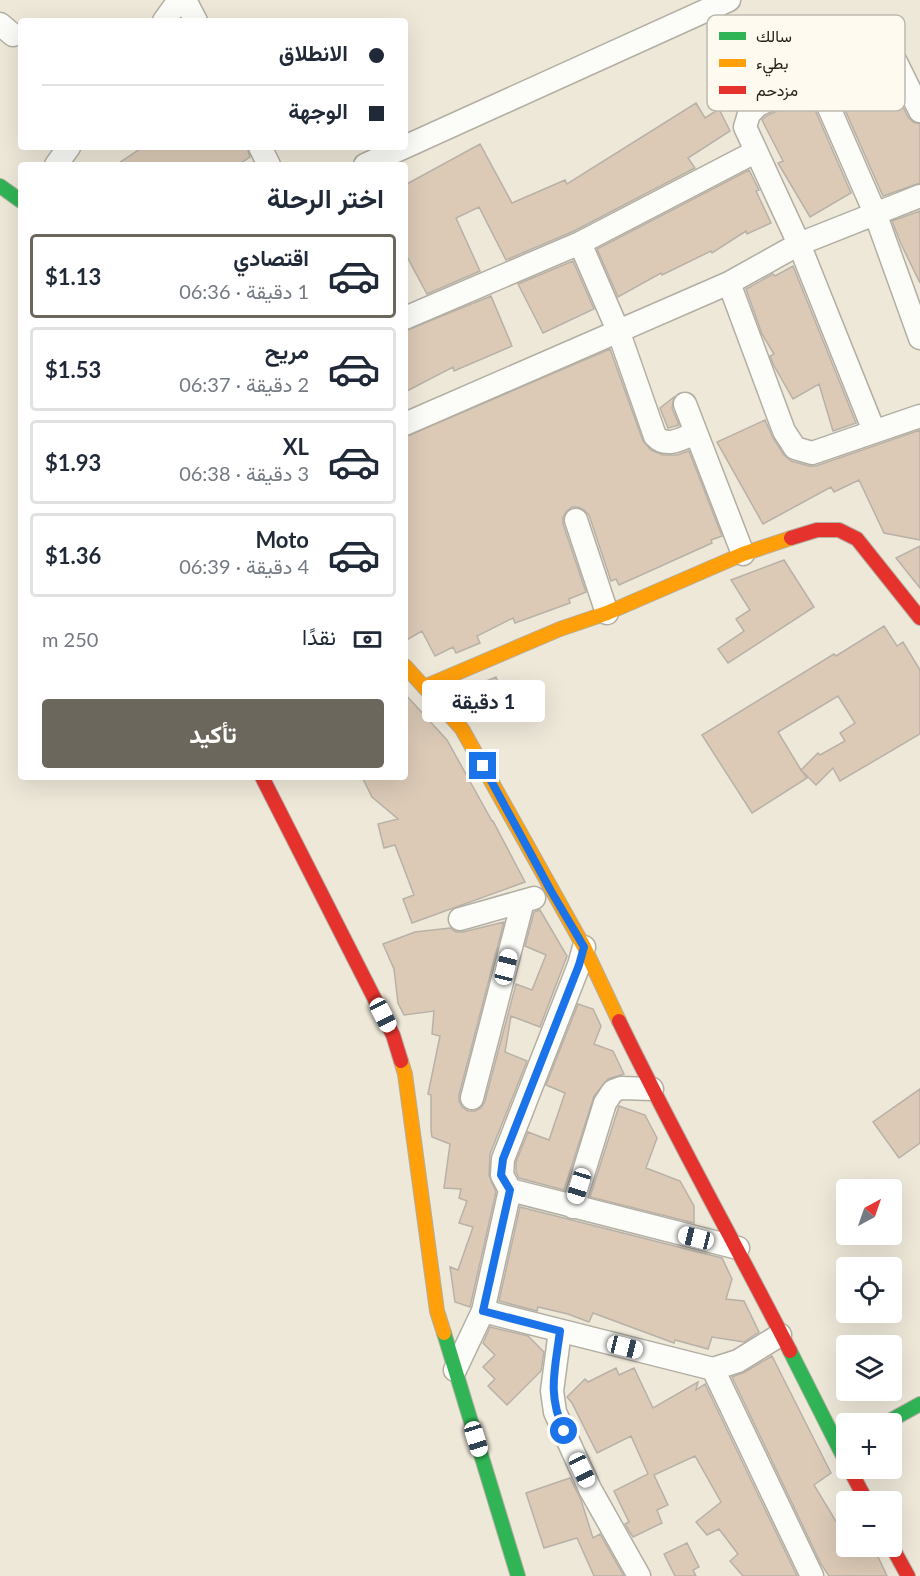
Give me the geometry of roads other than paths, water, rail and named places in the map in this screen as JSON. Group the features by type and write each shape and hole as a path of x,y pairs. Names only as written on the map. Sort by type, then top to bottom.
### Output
{"street":[{"path":"166,18 179,0"},
{"path":"185,0 194,18"},
{"path":"408,146 729,0"},
{"path":"905,80 920,111"},
{"path":"752,111 746,127 755,152 799,244 874,431"},
{"path":"831,111 876,213 920,338"},
{"path":"372,162 398,150"},
{"path":"408,317 580,243 755,152"},
{"path":"0,186 18,199"},
{"path":"408,423 729,284 799,244 920,196"},
{"path":"580,243 619,333 655,436 660,442 667,443 696,433"},
{"path":"729,284 784,431 795,448 812,453 920,416"},
{"path":"685,404 743,554"},
{"path":"576,520 607,613"},
{"path":"424,687 560,629 607,613 743,554 817,531 839,530 857,539 920,618"},
{"path":"408,669 462,729 505,803 551,891 584,947 652,1089 738,1248 780,1335 836,1435"},
{"path":"264,780 393,1035 405,1074 437,1311 518,1576"},
{"path":"460,920 551,891"},
{"path":"472,1098 523,901"},
{"path":"455,1370 483,1311 510,1190 501,1175 503,1159 584,947"},
{"path":"573,1207 605,1103 613,1091 621,1088 652,1089"},
{"path":"510,1190 738,1248"},
{"path":"483,1311 713,1369 738,1361 780,1335"},
{"path":"560,1331 552,1391 555,1412 590,1489 639,1576"},
{"path":"713,1369 812,1576"},
{"path":"902,1414 920,1404"},
{"path":"898,1557 908,1576"}]}
